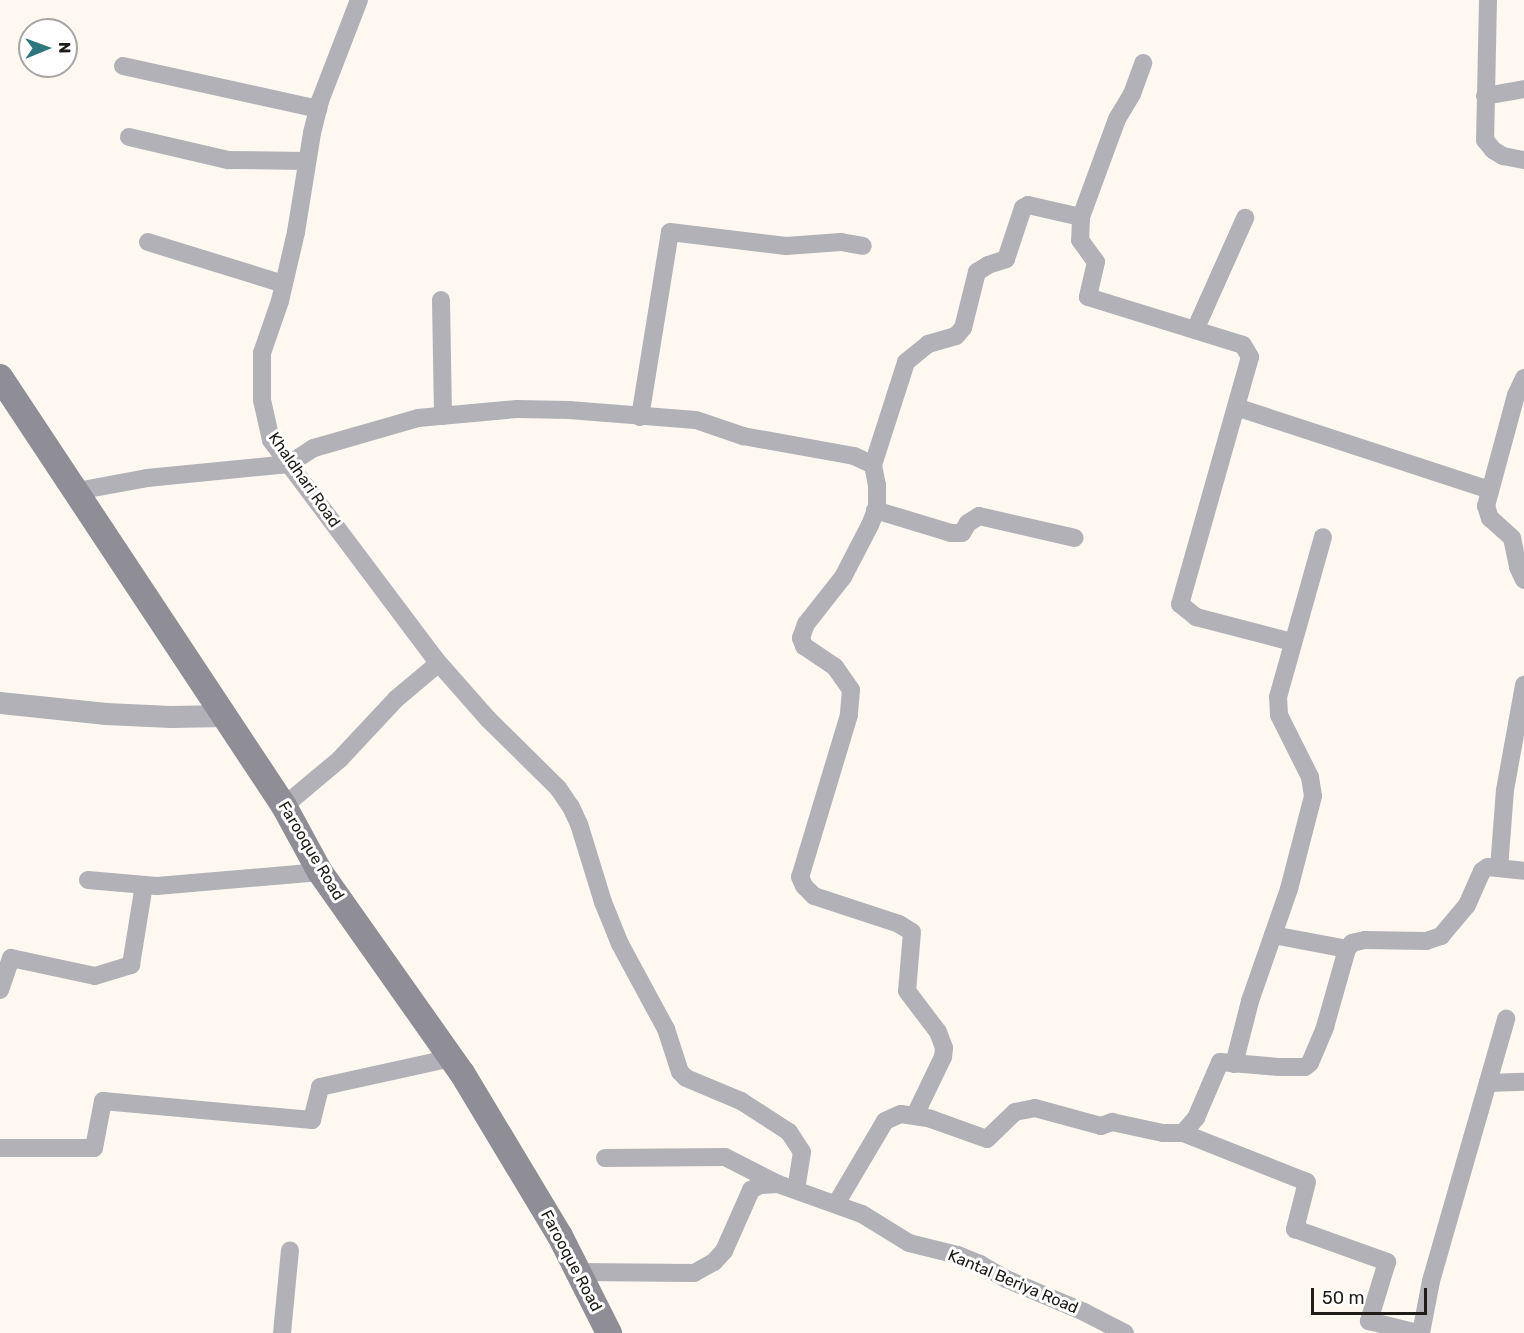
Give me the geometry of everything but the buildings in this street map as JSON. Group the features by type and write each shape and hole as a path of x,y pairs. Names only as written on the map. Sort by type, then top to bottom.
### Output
{"main road":[{"name":"Farooque Road","path":"0,377 284,806 320,872 452,1058 560,1236 609,1333"}],"street":[{"name":"Khaldhari Road","path":"359,0 318,109 296,232 284,284 262,353 262,400 271,440 436,660 488,719 558,788 579,824 603,902 620,944 666,1029 680,1072 686,1078 741,1101 789,1132 802,1152 796,1189"},
{"path":"1488,0 1485,140 1493,150 1503,156 1524,160"},
{"path":"1143,63 1132,94 1117,119 1081,217 1080,240 1096,262 1088,297 1243,345 1250,357 1180,604 1196,617 1292,642"},
{"path":"123,66 318,109"},
{"path":"1485,96 1524,89"},
{"path":"129,137 228,160 307,161"},
{"path":"915,1115 940,1064 944,1048 938,1032 907,991 912,932 899,924 814,896 804,886 800,877 849,715 851,690 835,667 804,646 801,638 806,624 832,593 847,570 875,510 877,485 873,465 906,362 928,344 956,336 963,328 977,272 988,265 1006,259 1023,208 1028,205 1081,217"},
{"path":"1194,330 1245,218"},
{"path":"640,417 670,232 786,246 841,242 863,246"},
{"path":"148,242 284,284"},
{"path":"441,300 443,416"},
{"path":"1524,378 1516,395 1486,512 1512,538 1518,567 1524,580"},
{"path":"1236,407 1490,490"},
{"path":"77,491 147,478 289,464 314,448 342,438 418,418 539,409 696,420 743,436 854,456 873,465"},
{"path":"875,510 951,533 962,533 979,516 1075,538"},
{"path":"1234,1064 1250,1001 1289,889 1313,795 1310,777 1279,715 1278,698 1323,537"},
{"path":"284,806 340,759 396,699 434,667 436,660"},
{"path":"1499,868 1505,790 1524,685"},
{"path":"0,703 106,714 171,717 225,716"},
{"path":"1183,1132 1196,1118 1220,1062 1305,1067 1310,1063 1325,1027 1347,948 1352,943 1365,940 1426,941 1441,936 1467,905 1482,871 1488,867 1524,871"},
{"path":"88,880 144,885 320,872"},
{"path":"0,990 11,958 95,976 131,965 144,885"},
{"path":"1273,935 1347,948"},
{"path":"836,1204 885,1121 901,1114 915,1115 987,1139 1016,1112 1035,1108 1101,1126 1112,1122 1163,1133 1183,1132 1307,1182 1295,1229 1387,1262 1369,1321 1419,1333 1431,1281 1506,1019"},
{"path":"0,1148 94,1148 103,1101 312,1120 320,1087 452,1058"},
{"path":"1488,1083 1524,1082"},
{"name":"Kantal Beriya Road","path":"605,1158 725,1157 778,1184 862,1214 909,1243 969,1260 1125,1333"},
{"path":"578,1272 694,1273 714,1262 724,1251 751,1190 760,1185 778,1184"},
{"path":"282,1333 290,1250"}]}
